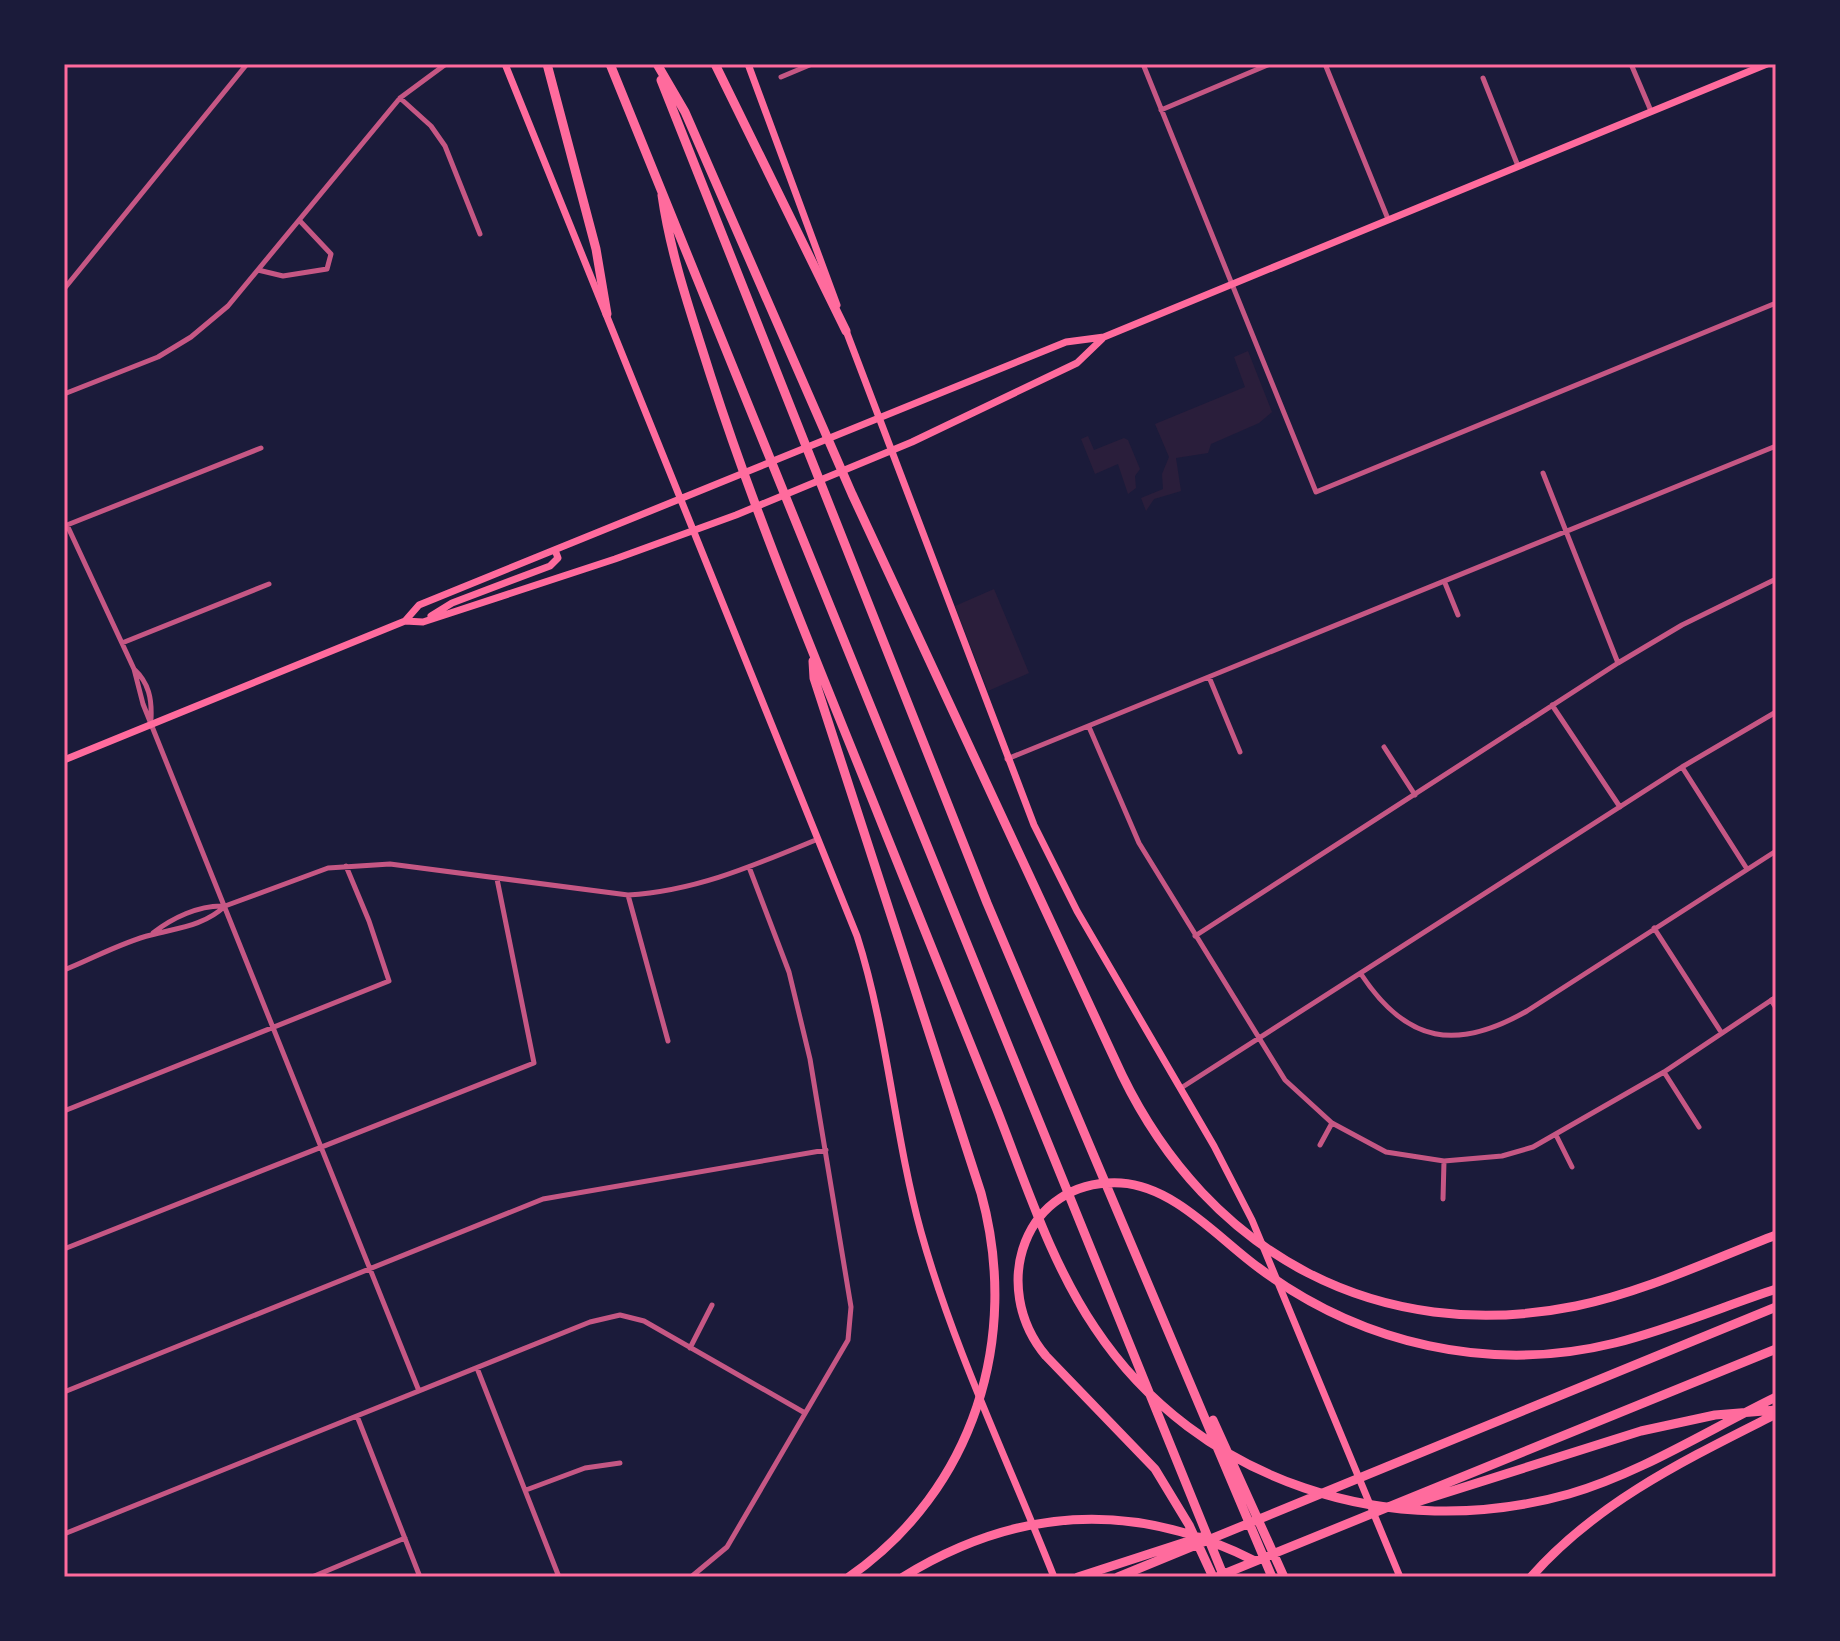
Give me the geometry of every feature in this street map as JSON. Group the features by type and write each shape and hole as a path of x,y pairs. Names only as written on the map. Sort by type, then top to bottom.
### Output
{"highway":[{"path":"547,64 596,249 607,314"},
{"path":"610,64 1224,1577"},
{"path":"656,64 919,735 1173,1338 1239,1486 1283,1575"},
{"path":"656,64 685,112 845,480 1122,1075 1163,1148 1200,1192 1274,1255 1328,1284 1394,1306 1463,1316 1499,1316 1577,1306 1615,1296 1776,1235"},
{"path":"715,64 846,331"},
{"path":"662,195 670,250 738,458 812,654 1051,1246 1081,1306 1103,1340 1145,1390 1176,1418 1241,1462 1317,1494 1361,1505 1415,1512 1475,1512 1575,1492 1626,1471 1776,1397"},
{"path":"812,654 814,678 981,1193 997,1276 989,1370 961,1448 915,1519 849,1577"},
{"path":"1776,1289 1615,1343 1537,1355 1478,1355 1413,1343 1328,1312 1266,1274 1155,1192 1118,1183 1089,1187 1046,1212 1026,1238 1018,1270 1019,1310 1034,1342 1138,1447 1183,1513 1215,1577 1776,1349"},
{"path":"1118,1577 1776,1307"},
{"path":"1352,1520 1641,1431 1715,1415 1776,1412"},
{"path":"1531,1577 1572,1534 1611,1504 1776,1412"},
{"path":"1239,1486 1272,1577"},
{"path":"1078,1577 1285,1511"},
{"path":"903,1577 941,1555 992,1534 1046,1522 1094,1518 1176,1529 1244,1555 1283,1575"}],"main road":[{"path":"505,64 590,282 607,314 819,839 863,957 883,1034 912,1199 928,1256 1054,1577"},
{"path":"748,64 1006,760 1066,892 1227,1171 1292,1311 1400,1577"},
{"path":"405,621 419,605 680,498 1066,342 1104,337 1767,64"},
{"path":"64,760 405,621 423,622 694,531 871,460 1077,363 1104,337"},
{"path":"423,622 452,603 550,566 558,558 555,550"}],"street":[{"path":"64,289 247,64"},
{"path":"64,384 66,393 158,357 191,337 228,306 400,98 446,64"},
{"path":"781,77 812,64"},
{"path":"1143,64 1316,492 1776,303"},
{"path":"1161,110 1270,64"},
{"path":"1325,64 1388,219"},
{"path":"1631,64 1651,111"},
{"path":"1483,78 1518,166"},
{"path":"400,98 431,126 445,146 480,234"},
{"path":"258,270 283,276 327,269 332,261 331,254 299,220"},
{"path":"1006,760 1776,446"},
{"path":"261,448 67,525 134,669 135,683 151,724 419,1391"},
{"path":"1543,473 1618,663"},
{"path":"1195,936 1618,663 1682,625 1776,579"},
{"path":"1445,583 1458,615"},
{"path":"122,643 269,584"},
{"path":"134,669 143,677 152,698 151,724"},
{"path":"1209,677 1240,752"},
{"path":"1552,705 1620,807"},
{"path":"1180,1089 1682,767 1776,712"},
{"path":"1089,727 1139,843 1285,1080 1332,1123 1386,1152 1444,1161 1502,1156 1557,1137 1664,1072 1774,998 1776,1008"},
{"path":"1384,747 1415,795"},
{"path":"1682,767 1747,869"},
{"path":"150,935 172,933 214,916 225,906 297,877 346,866 390,864 628,895 666,893 749,867 819,839"},
{"path":"1361,974 1398,1019 1424,1031 1471,1036 1497,1028 1527,1011 1776,851"},
{"path":"64,1111 389,981 346,866"},
{"path":"691,1577 727,1547 848,1340 851,1307 810,1059 789,972 749,867"},
{"path":"64,1249 534,1063 497,879"},
{"path":"628,895 668,1041"},
{"path":"64,970 150,935 167,922 209,905 225,906"},
{"path":"1654,928 1721,1032"},
{"path":"1664,1072 1699,1127"},
{"path":"1320,1145 1332,1123"},
{"path":"1557,1137 1572,1167"},
{"path":"64,1392 543,1199 826,1150"},
{"path":"1443,1199 1444,1161"},
{"path":"690,1348 712,1305"},
{"path":"64,1534 590,1322 620,1315 644,1321 805,1413"},
{"path":"477,1368 559,1577"},
{"path":"357,1416 420,1577"},
{"path":"526,1490 585,1468 620,1463"},
{"path":"312,1577 405,1538"}],"shaded area":[{"path":"1248,351 1272,412 1259,423 1211,444 1208,453 1176,458 1181,491 1154,499 1146,511 1141,498 1163,489 1162,474 1169,457 1155,424 1245,387 1234,357"},
{"path":"1088,436 1094,450 1124,438 1128,440 1140,469 1135,476 1136,488 1128,494 1118,464 1095,474 1081,439"},
{"path":"994,589 1029,673 988,691 955,606"}]}
